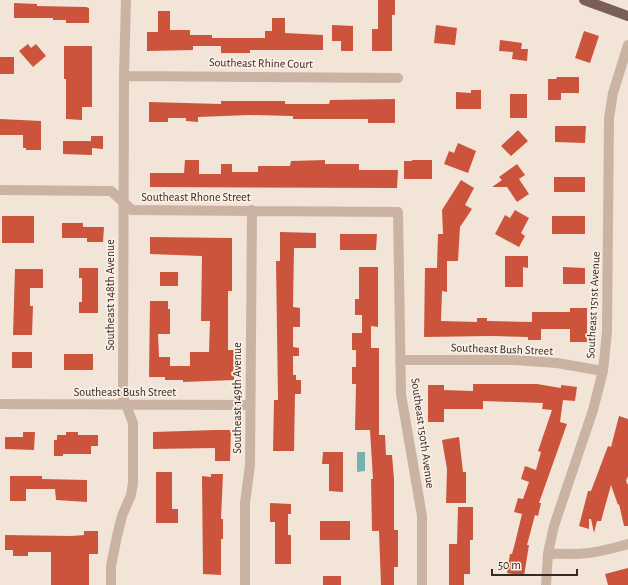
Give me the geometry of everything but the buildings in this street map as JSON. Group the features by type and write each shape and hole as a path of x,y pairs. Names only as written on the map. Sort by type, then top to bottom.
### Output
{"main road":[{"path":"584,0 628,16"}],"street":[{"name":"Southeast 148th Avenue","path":"111,585 113,555 120,524 133,489 133,424 123,397 123,202 126,0"},
{"name":"Southeast 151st Avenue","path":"546,585 548,553 554,526 593,410 603,371 607,332 610,118 613,93 628,45"},
{"name":"Southeast Rhine Court","path":"124,76 398,78"},
{"name":"Southeast Rhone Street","path":"0,190 111,191 132,210 398,212"},
{"name":"Southeast 149th Avenue","path":"245,585 245,503 250,466 249,405 252,210"},
{"name":"Southeast 150th Avenue","path":"398,212 401,394 422,516 422,585"},
{"name":"Southeast Bush Street","path":"400,360 515,360 557,363 603,371"},
{"name":"Southeast Bush Street","path":"0,404 249,405"},
{"path":"548,553 575,555 594,554 628,544"}],"water":[{"path":"357,452 365,452 365,471 357,472"}]}
